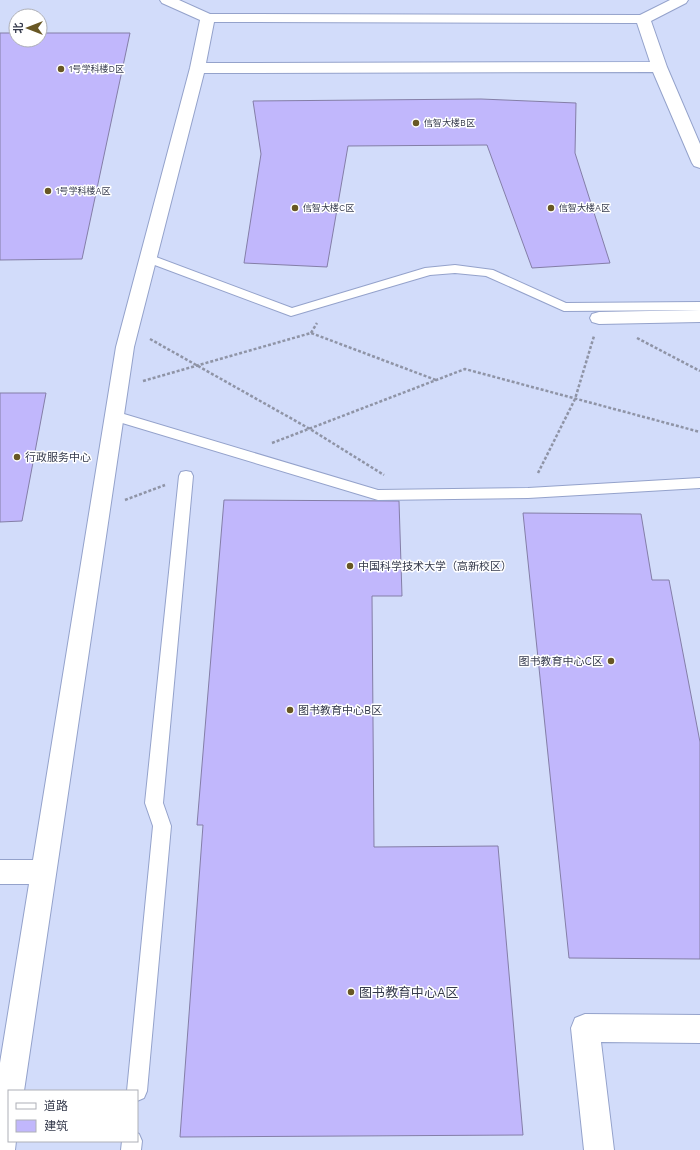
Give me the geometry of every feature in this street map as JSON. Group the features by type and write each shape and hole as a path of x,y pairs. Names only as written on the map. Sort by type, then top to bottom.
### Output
{"street":[{"path":"167,0 208,18 423,12 643,18 681,0"},
{"path":"9,1090 125,348 198,68 208,18"},
{"path":"643,18 659,67 700,163"},
{"path":"198,68 659,67"},
{"path":"600,318 700,316"},
{"path":"0,872 44,872"},
{"path":"599,1150 584,1028 700,1028"},
{"path":"0,1150 8,1098"}],"lane":[{"path":"148,258 291,312 429,271 455,269 489,273 564,307 700,306"},
{"path":"114,416 378,495 528,493 700,483"},
{"path":"136,1090 162,826 154,803 186,476"}],"path":[{"path":"528,493 576,399 600,318 700,371"},
{"path":"130,328 310,429 416,495"},
{"path":"119,387 311,333 436,380"},
{"path":"243,455 465,369 700,432"},
{"path":"100,509 186,476"}],"shaded area":[{"name":"中国科学技术大学（高新校区）","path":"0,0 700,0 700,1150 0,1150"}],"building":[{"path":"0,33 8,33 8,48 48,48 48,33 130,33 82,259 0,260"},
{"path":"481,99 576,103 575,153 610,263 532,268 487,145 348,146 327,267 244,263 261,154 253,101"},
{"name":"行政服务中心","path":"0,393 46,393 22,521 0,522"},
{"name":"图书教育中心A区","path":"224,500 399,501 402,596 372,596 374,847 498,846 523,1135 180,1137 203,825 197,825"},
{"name":"图书教育中心C区","path":"523,513 641,514 652,580 669,580 700,742 700,959 569,958"}],"place":[{"name":"1号学科楼D区","path":"61,69"},
{"name":"信智大楼B区","path":"416,123"},
{"name":"1号学科楼A区","path":"48,191"},
{"name":"信智大楼C区","path":"295,208"},
{"name":"信智大楼A区","path":"551,208"},
{"name":"行政服务中心","path":"17,457"},
{"name":"中国科学技术大学（高新校区）","path":"350,566"},
{"name":"图书教育中心C区","path":"611,661"},
{"name":"图书教育中心B区","path":"290,710"},
{"name":"图书教育中心A区","path":"351,992"}]}
